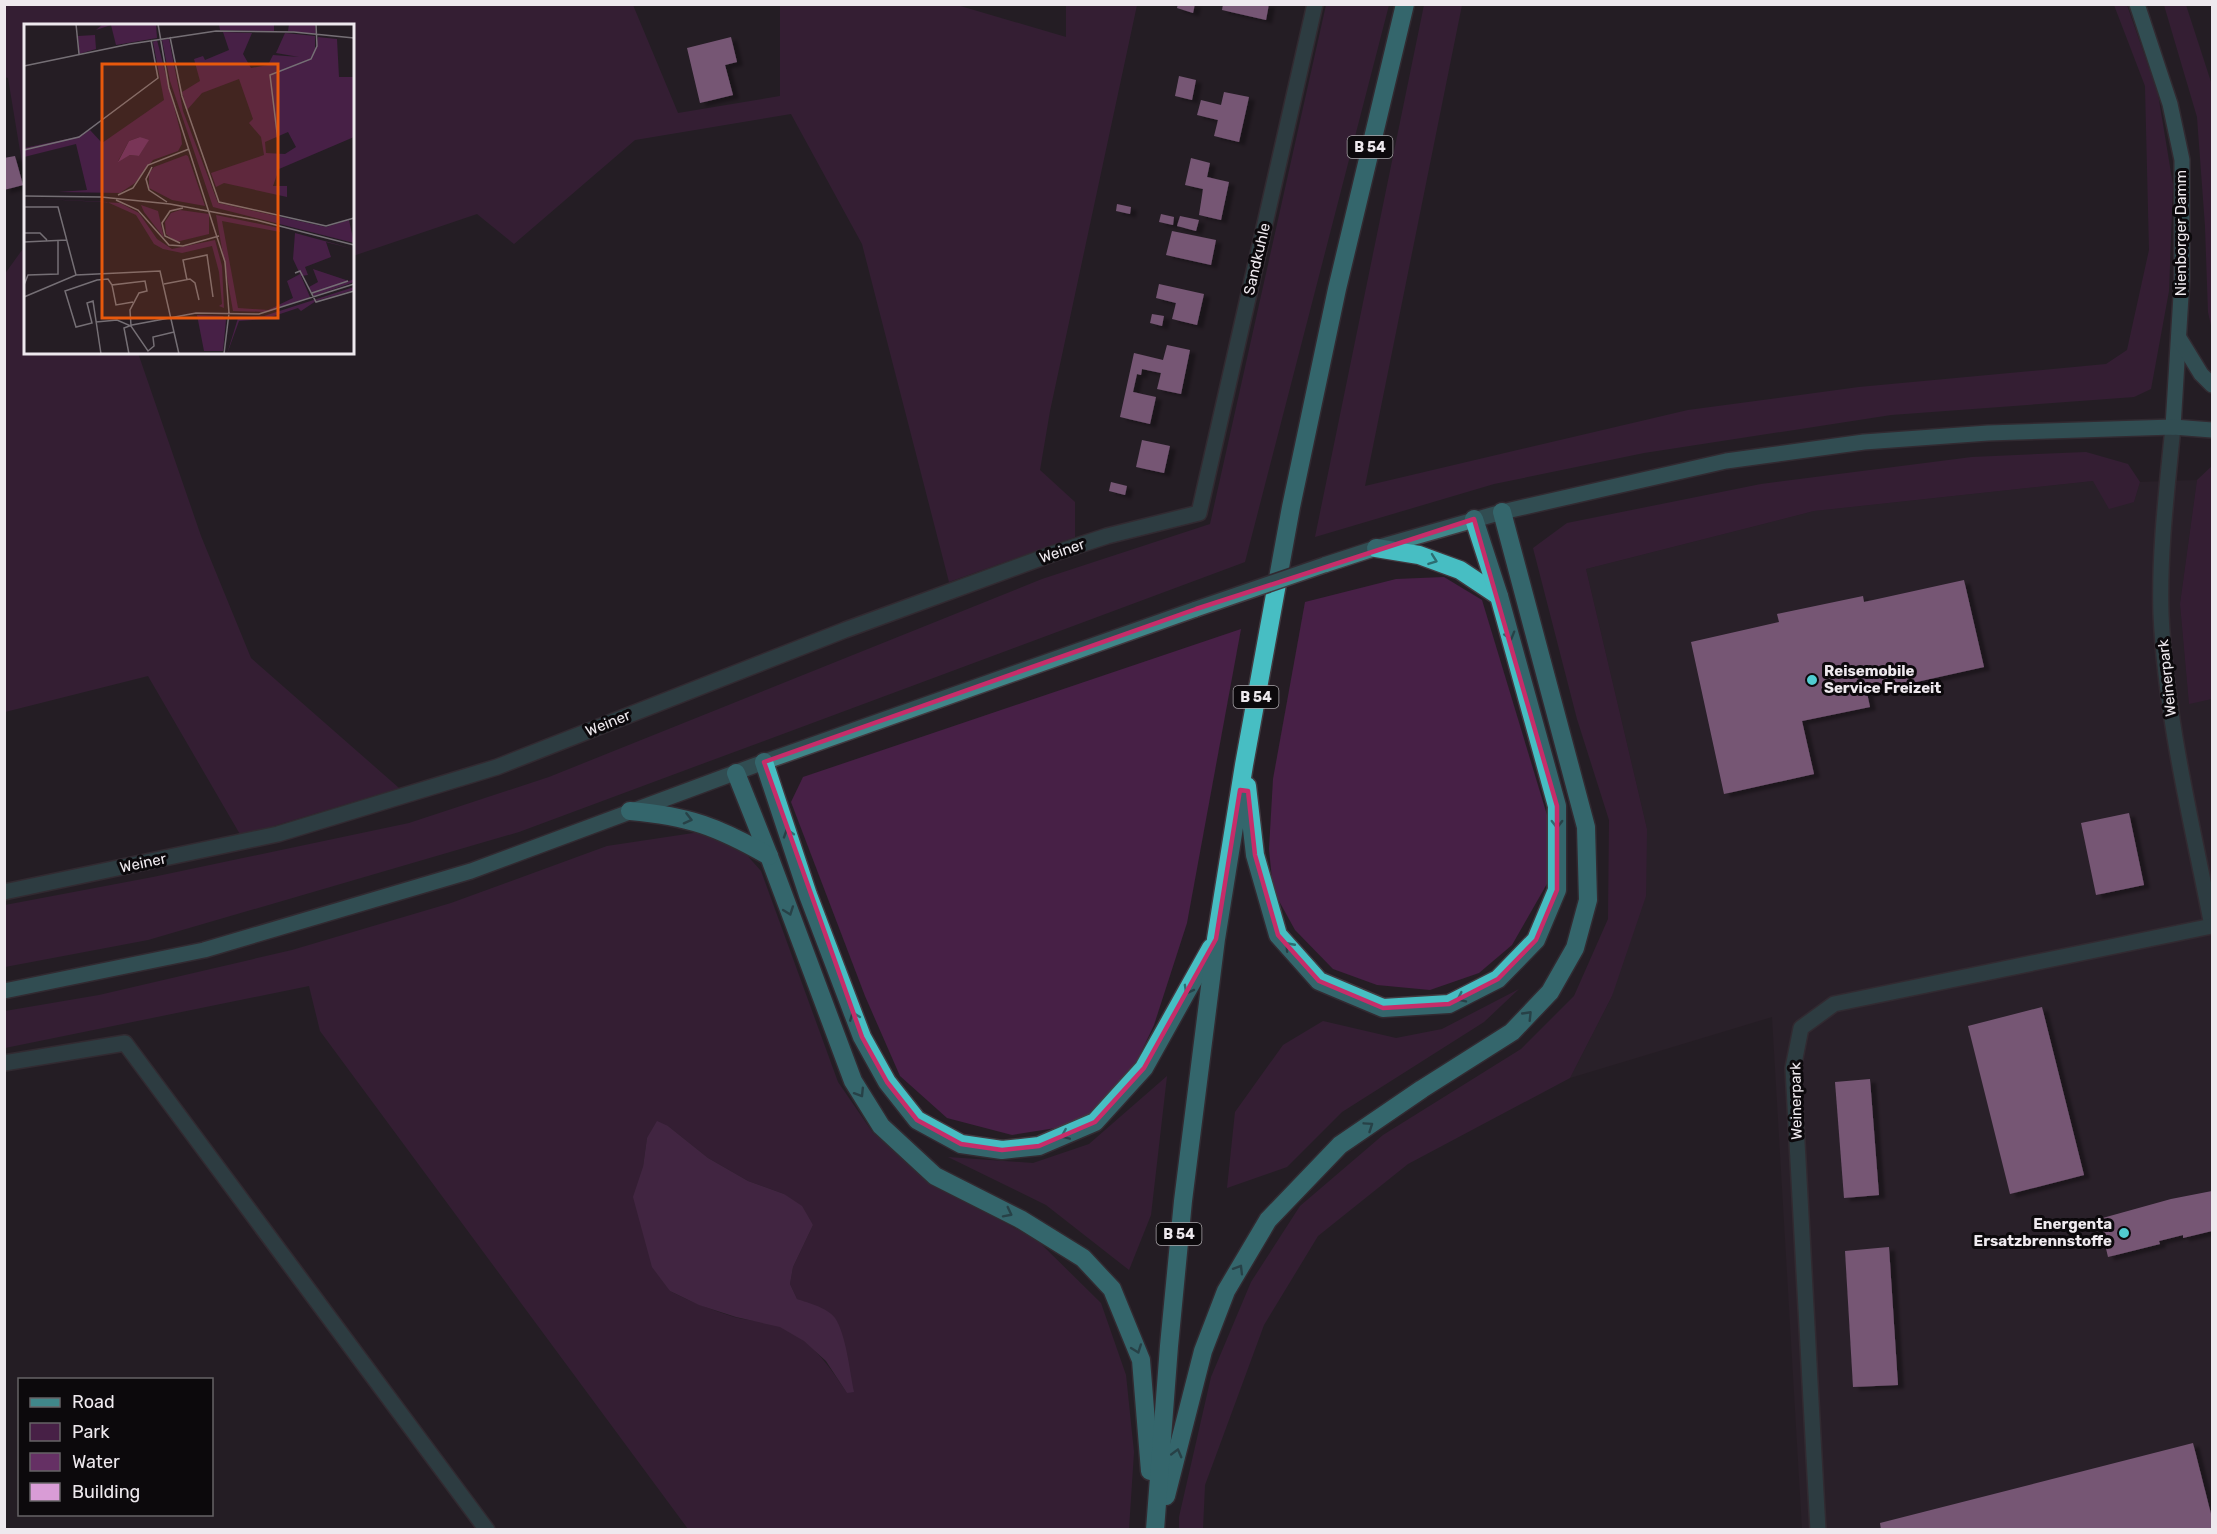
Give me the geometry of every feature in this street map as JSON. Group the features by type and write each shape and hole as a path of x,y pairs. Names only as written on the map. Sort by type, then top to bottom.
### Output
{"highway":[{"name":"B 54","path":"1156,1530 1168,1346 1183,1201 1216,939 1244,765 1291,507 1337,289 1405,4"},
{"path":"1156,1530 1203,1351 1226,1291 1268,1220 1340,1145 1512,1032 1550,992 1575,948 1588,900 1586,827 1502,512"},
{"path":"1244,765 1255,855 1278,935 1319,981 1383,1008 1449,1004 1498,979 1536,940 1557,890 1557,806 1499,596 1474,519"},
{"path":"1376,548 1419,555 1460,570 1499,596"},
{"path":"764,762 808,895 862,1037 887,1082 917,1120 961,1144 1002,1150 1040,1146 1095,1122 1144,1068 1216,939"},
{"path":"736,773 853,1081 881,1126 935,1176 1020,1219 1083,1258 1112,1289 1141,1360 1156,1530"},
{"path":"630,811 669,814 698,822 735,836 769,856"}],"main road":[{"name":"Nienborger Damm","path":"2137,4 2170,104 2182,160 2182,279 2173,427"},
{"path":"2179,338 2201,374 2212,385"},
{"path":"4,991 204,950 471,871 764,762 1196,609 1376,548 1474,519 1726,461 1864,442 1988,433 2173,427 2212,430"}],"street":[{"name":"Sandkuhle","path":"1199,513 1315,4"},
{"name":"Weinerpark","path":"1818,1530 1793,1068 1801,1028 1834,1004 2212,926 2168,707 2161,613 2163,547 2173,427"},
{"name":"Weiner","path":"4,892 278,834 497,767 845,630 1018,566 1107,536 1199,513"},
{"path":"4,1063 124,1043 487,1530"}],"highlighted area":[{"path":"1474,519 1557,806 1557,890 1536,940 1498,979 1449,1004 1383,1008 1319,981 1278,935 1255,855 1248,791 1240,790 1216,939 1144,1068 1095,1122 1039,1146 1002,1150 961,1144 917,1120 887,1082 862,1037 764,762 1196,609"}],"shaded area":[{"path":"2197,480 2180,604 2189,703 2212,699 2212,1529 1802,1529 1772,1017 1570,1078 1612,996 1647,829 1586,569 1814,511 2093,481 2134,502 2140,482"}],"green space":[{"path":"4,5 633,5 678,113 780,96 780,5 957,5 1066,37 1066,5 1137,5 1050,411 1040,470 1075,502 1075,537 949,582 862,244 791,114 635,140 514,244 477,214 354,256 354,24 24,24 24,175 8,78 5,77"},
{"path":"1326,5 1389,5 1245,562 519,832 148,940 5,967 5,905 153,877 409,823 549,777 1042,579 1210,524"},
{"path":"1424,5 1462,5 1365,486 1688,410 1859,387 2106,364 2127,350 2149,250 2145,86 2114,5 2127,5 2158,94 2173,185 2169,291 2151,389 2134,397 1891,415 1644,453 1494,484 1315,537"},
{"path":"2164,5 2186,5 2212,85 2212,330 2208,312 2205,226 2197,117"},
{"path":"24,247 24,354 138,354 201,536 251,658 399,788 241,836 148,676 5,712 4,275"},
{"path":"2086,452 2128,464 2140,482 2134,502 2109,509 2093,481 1814,511 1586,569 1647,829 1646,896 1612,996 1570,1078 1408,1164 1318,1236 1264,1325 1205,1485 1203,1529 1179,1529 1179,1517 1211,1377 1251,1282 1300,1206 1383,1135 1521,1049 1574,996 1608,919 1609,820 1577,719 1533,548 1567,523 1761,484 1972,457"},
{"path":"2212,466 2212,699 2189,704 2180,604 2197,480"},
{"path":"1444,577 1482,600 1547,815 1548,882 1512,945 1479,973 1430,990 1377,985 1333,969 1295,930 1273,890 1269,849 1273,779 1305,602 1396,579"},
{"path":"1241,629 1187,923 1154,1025 1136,1063 1081,1124 1012,1135 947,1118 900,1076 865,996 791,802 803,777"},
{"path":"700,832 737,844 761,871 838,1082 873,1133 962,1199 1038,1241 1101,1303 1126,1375 1134,1452 1129,1529 688,1529 320,1031 309,986 5,1048 5,1011 99,995 292,950 451,903 607,846","holes":["668,1126 708,1158 748,1181 784,1194 813,1225 793,1267 790,1284 797,1299 817,1307 847,1393 818,1354 790,1331 774,1324 726,1314 670,1291 643,1167 647,1138"]},
{"path":"1519,989 1484,1022 1342,1112 1287,1167 1227,1188 1235,1112 1283,1045 1323,1021 1396,1038 1442,1029"},
{"path":"1167,1076 1151,1215 1129,1270 1046,1205 948,1157 1033,1163 1089,1144"}],"water":[{"path":"657,1121 668,1126 708,1158 748,1181 784,1194 802,1206 813,1225 793,1267 790,1284 797,1299 823,1309 835,1318 845,1343 854,1392 847,1393 826,1361 804,1341 780,1327 736,1317 699,1305 670,1291 652,1267 633,1197 643,1167 647,1138"}],"building":[{"path":"1178,4 1195,4 1193,13 1177,8"},
{"path":"1223,4 1269,4 1266,20 1222,10"},
{"path":"731,37 737,62 725,65 733,95 700,103 687,48"},
{"path":"1179,76 1196,80 1192,100 1175,96"},
{"path":"1224,92 1249,97 1239,142 1214,136 1218,120 1197,115 1201,100 1221,105"},
{"path":"15,156 23,185 4,190 4,158"},
{"path":"1191,158 1210,163 1207,177 1229,182 1221,220 1199,215 1203,189 1185,185"},
{"path":"1117,204 1131,207 1130,214 1116,211"},
{"path":"1161,214 1174,217 1173,225 1159,222"},
{"path":"1180,216 1199,220 1196,231 1177,226"},
{"path":"1172,231 1216,240 1211,265 1166,255"},
{"path":"1159,284 1204,294 1197,325 1172,319 1176,303 1156,298"},
{"path":"1152,314 1164,316 1162,326 1150,323"},
{"path":"1167,345 1190,350 1181,394 1157,389 1161,373 1142,369 1141,375 1137,374 1133,392 1156,397 1150,424 1120,417 1134,353 1163,360"},
{"path":"1142,440 1170,446 1164,473 1136,467"},
{"path":"1111,482 1127,486 1125,495 1109,491"},
{"name":"Reisemobile Service Freizeit","path":"1964,580 1984,667 1867,693 1870,707 1802,721 1814,774 1724,794 1691,642 1779,622 1777,614 1863,596 1864,602"},
{"path":"2129,813 2144,885 2096,895 2081,823"},
{"path":"2042,1007 2084,1175 2010,1194 1968,1026"},
{"path":"1870,1079 1879,1195 1844,1198 1835,1082"},
{"path":"2212,1191 2212,1231 2159,1241 2160,1244 2108,1257 2099,1219 2171,1199"},
{"path":"1889,1247 1898,1385 1853,1387 1845,1251"},
{"path":"2193,1443 2212,1518 2212,1528 1881,1530 1880,1523"}],"place":[{"name":"Reisemobile Service Freizeit","path":"1812,680"},
{"name":"Energenta Ersatzbrennstoffe","path":"2124,1233"}]}
